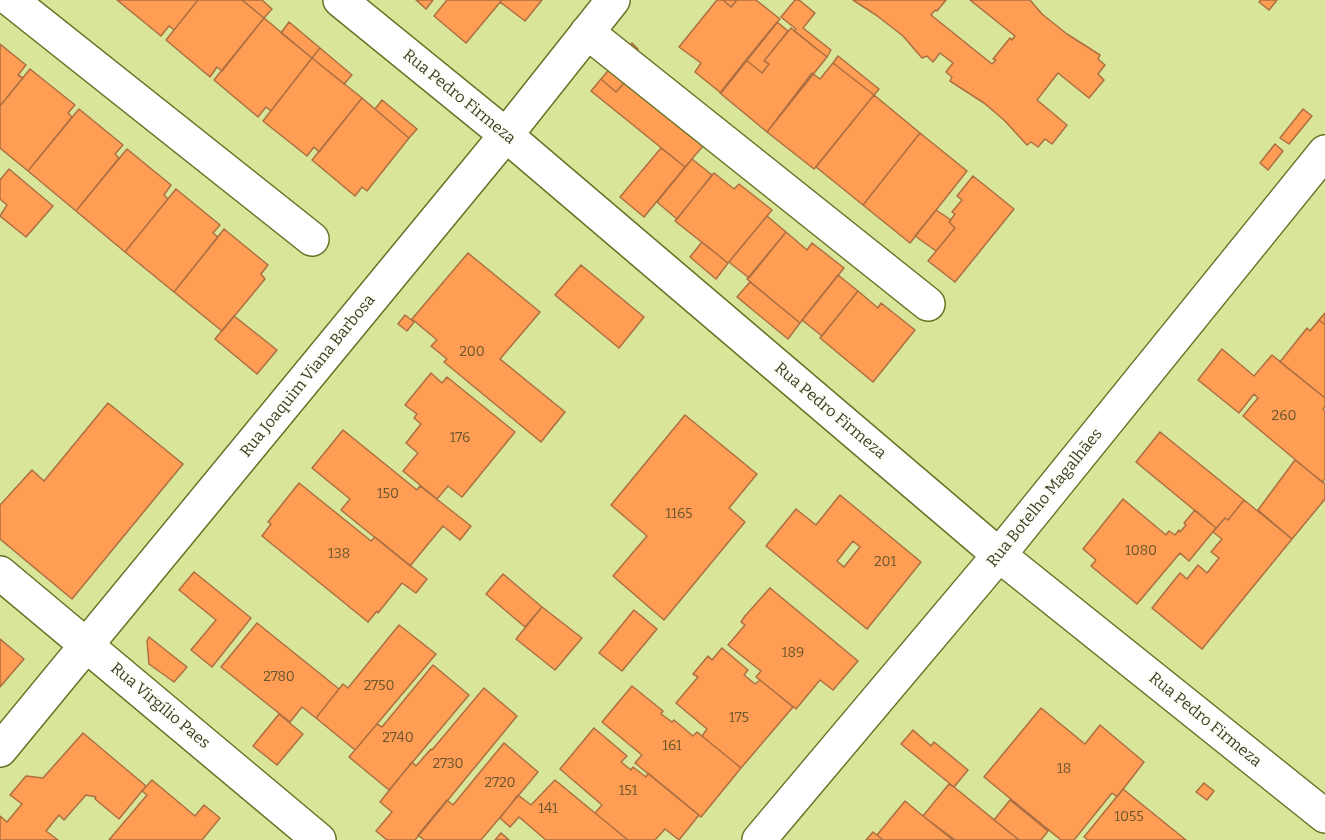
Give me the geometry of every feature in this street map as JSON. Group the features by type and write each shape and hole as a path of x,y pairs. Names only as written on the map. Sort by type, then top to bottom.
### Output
{"street":[{"path":"11,0 312,239"},
{"name":"Rua Pedro Firmeza","path":"340,0 506,135 999,555 1325,816"},
{"name":"Rua Joaquim Viana Barbosa","path":"0,750 88,646 506,135 613,0"},
{"path":"587,32 928,304"},
{"name":"Rua Botelho Magalhães","path":"759,840 999,555 1325,152"},
{"name":"Rua Virgílio Paes","path":"0,573 319,840"}],"building":[{"path":"117,0 198,0 174,30 169,26 161,36"},
{"path":"198,0 242,0 264,18 222,71 217,67 210,77 166,40"},
{"path":"242,0 262,0 272,9 264,18"},
{"path":"416,0 433,0 426,9"},
{"path":"447,0 502,0 466,43 434,16"},
{"path":"502,0 542,0 525,21 500,2"},
{"path":"717,0 723,0 731,7 737,0 756,0 780,19 721,93 695,72 701,63 679,47"},
{"path":"723,0 737,0 731,7"},
{"path":"795,0 799,0 815,13 803,28 831,50 827,57 794,31 796,29 781,17"},
{"path":"853,0 946,0 931,15 992,64 996,60 993,59 1010,38 1012,40 1015,36 970,0 1030,0 1042,14 1067,34 1100,55 1098,59 1105,65 1098,74 1104,80 1089,98 1058,73 1037,100 1067,125 1052,144 1045,139 1038,147 1031,142 1027,145 1004,120 984,103 950,81 952,77 946,72 953,63 940,53 933,62 927,56 922,58 903,36"},
{"path":"1277,0 1269,10 1259,2"},
{"path":"264,18 312,58 271,111 266,107 258,117 214,80"},
{"path":"289,22 320,48 312,58 281,33"},
{"path":"777,22 788,31 764,61 769,64 762,73 746,60"},
{"path":"791,28 827,57 767,132 720,93 746,60 762,73 769,64 764,61"},
{"path":"632,43 638,49 616,74 625,82 616,92 601,79"},
{"path":"0,44 26,65 18,75 23,78 0,106"},
{"path":"320,48 352,75 344,84 312,58"},
{"path":"838,56 879,89 874,95 833,63"},
{"path":"312,58 362,98 319,152 314,147 307,156 263,121"},
{"path":"833,63 874,95 814,169 767,132 812,73 820,79"},
{"path":"30,69 75,105 68,113 72,117 28,171 0,148 0,106"},
{"path":"601,79 616,92 625,82 703,146 685,167 591,91"},
{"path":"874,95 920,133 863,205 816,167"},
{"path":"362,98 409,138 367,191 362,187 355,196 312,160"},
{"path":"382,100 417,129 409,138 375,109"},
{"path":"79,109 123,145 115,154 119,158 76,211 28,171"},
{"path":"1303,109 1312,116 1289,144 1280,138"},
{"path":"920,133 967,171 910,243 863,205"},
{"path":"1275,144 1283,151 1268,170 1260,163"},
{"path":"661,148 685,167 644,217 620,197"},
{"path":"127,149 171,185 164,195 168,199 125,252 76,211"},
{"path":"692,159 712,175 677,219 657,202"},
{"path":"9,169 53,206 26,237 0,216 7,205 0,199 0,180"},
{"path":"714,173 734,189 739,184 772,210 728,263 675,221"},
{"path":"973,176 1014,209 955,282 928,261 955,228 949,222 955,214 952,212 962,200 957,196"},
{"path":"176,189 220,225 213,233 218,237 174,292 125,252"},
{"path":"936,210 951,220 949,222 955,228 936,251 915,236"},
{"path":"767,216 786,232 749,278 729,262"},
{"path":"224,229 268,265 261,274 265,279 222,331 174,292"},
{"path":"786,232 807,250 812,243 844,268 800,323 747,279"},
{"path":"702,242 728,263 716,279 690,257"},
{"path":"468,253 540,312 500,359 565,412 541,442 444,362 447,359 431,346 437,340 412,319"},
{"path":"581,265 644,317 619,348 555,295"},
{"path":"838,275 858,291 822,336 802,320"},
{"path":"750,282 800,323 788,339 737,297"},
{"path":"858,291 878,308 881,303 915,330 873,382 820,338"},
{"path":"1325,313 1325,325 1319,320"},
{"path":"405,315 414,322 407,331 398,324"},
{"path":"234,316 277,350 257,374 215,339"},
{"path":"1319,320 1325,325 1325,398 1280,362 1307,328 1310,331"},
{"path":"1222,349 1254,376 1272,355 1325,398 1323,409 1325,411 1325,479 1322,482 1243,416 1258,398 1254,394 1239,413 1198,380"},
{"path":"431,373 442,383 447,377 515,432 462,497 448,486 437,499 403,471 418,453 406,443 421,424 414,418 417,414 405,405"},
{"path":"108,403 183,464 72,599 0,539 0,505 32,470 44,481"},
{"path":"685,415 757,474 729,508 745,522 664,620 613,576 647,536 611,505"},
{"path":"343,430 417,490 420,486 471,526 460,540 443,526 410,566 341,510 350,499 312,468"},
{"path":"1160,432 1244,500 1228,520 1225,518 1216,528 1136,462"},
{"path":"1295,460 1325,484 1325,499 1292,539 1258,510"},
{"path":"299,483 371,541 375,537 427,579 416,593 402,583 368,622 262,536 271,524 268,522"},
{"path":"840,495 921,562 867,629 766,546 796,509 816,525","holes":["853,541 860,547 844,567 837,561"]},
{"path":"1123,499 1166,535 1169,531 1175,535 1179,530 1180,532 1195,510 1216,528 1189,561 1180,553 1137,604 1091,566 1096,560 1083,549"},
{"path":"1244,500 1292,539 1202,649 1152,608 1180,573 1187,579 1198,565 1207,573 1219,558 1211,552 1222,539 1213,532 1225,518 1228,520"},
{"path":"194,572 251,618 212,667 191,650 216,620 179,590"},
{"path":"503,574 542,607 525,627 486,594"},
{"path":"770,588 858,661 833,690 820,680 796,709 756,677 761,671 728,645 745,625 741,622 745,616"},
{"path":"542,607 582,638 555,670 516,639"},
{"path":"634,610 657,629 622,671 599,653"},
{"path":"257,623 339,689 316,718 302,707 290,722 221,667"},
{"path":"399,625 436,654 355,750 316,718 343,684 348,688"},
{"path":"149,637 187,667 174,682 149,664 147,641"},
{"path":"0,639 24,659 0,687"},
{"path":"722,648 748,670 744,675 755,684 760,680 793,707 741,768 702,736 707,729 676,703 698,677 693,674 708,656 712,660"},
{"path":"433,665 469,695 389,790 349,757 377,724 382,727"},
{"path":"632,686 663,711 661,714 672,722 674,720 693,736 697,732 741,768 701,817 635,763 642,755 602,722"},
{"path":"484,688 517,716 415,840 387,840 376,831 392,812 380,802 412,762 416,766 432,750"},
{"path":"1041,708 1085,744 1100,725 1144,762 1117,797 1112,793 1074,840 1061,840 984,777"},
{"path":"279,714 303,734 277,765 253,746"},
{"path":"594,728 627,756 621,762 631,770 633,767 646,777 648,773 699,815 679,840 665,829 655,840 628,840 595,813 602,805 560,769"},
{"path":"913,730 931,746 934,742 968,770 954,787 901,744"},
{"path":"83,733 146,786 119,819 95,799 96,797 86,795 64,820 59,815 46,831 58,840 0,840 0,816 7,822 22,804 10,795 26,776 43,778"},
{"path":"504,743 538,772 481,840 424,840 418,835 447,800 453,805"},
{"path":"152,780 195,816 204,805 220,818 202,840 109,840 147,795 142,791"},
{"path":"555,780 628,840 546,840 519,817 510,827 500,818 518,795 531,805"},
{"path":"1204,783 1214,791 1207,800 1196,792"},
{"path":"949,784 1019,840 955,840 923,816"},
{"path":"1123,789 1186,840 1088,840 1084,837"},
{"path":"1010,800 1048,831 1041,840 1019,840 994,820"},
{"path":"905,801 953,840 883,840 877,835"},
{"path":"873,832 877,835 883,840 866,840"},
{"path":"501,833 509,840 495,840"}]}
